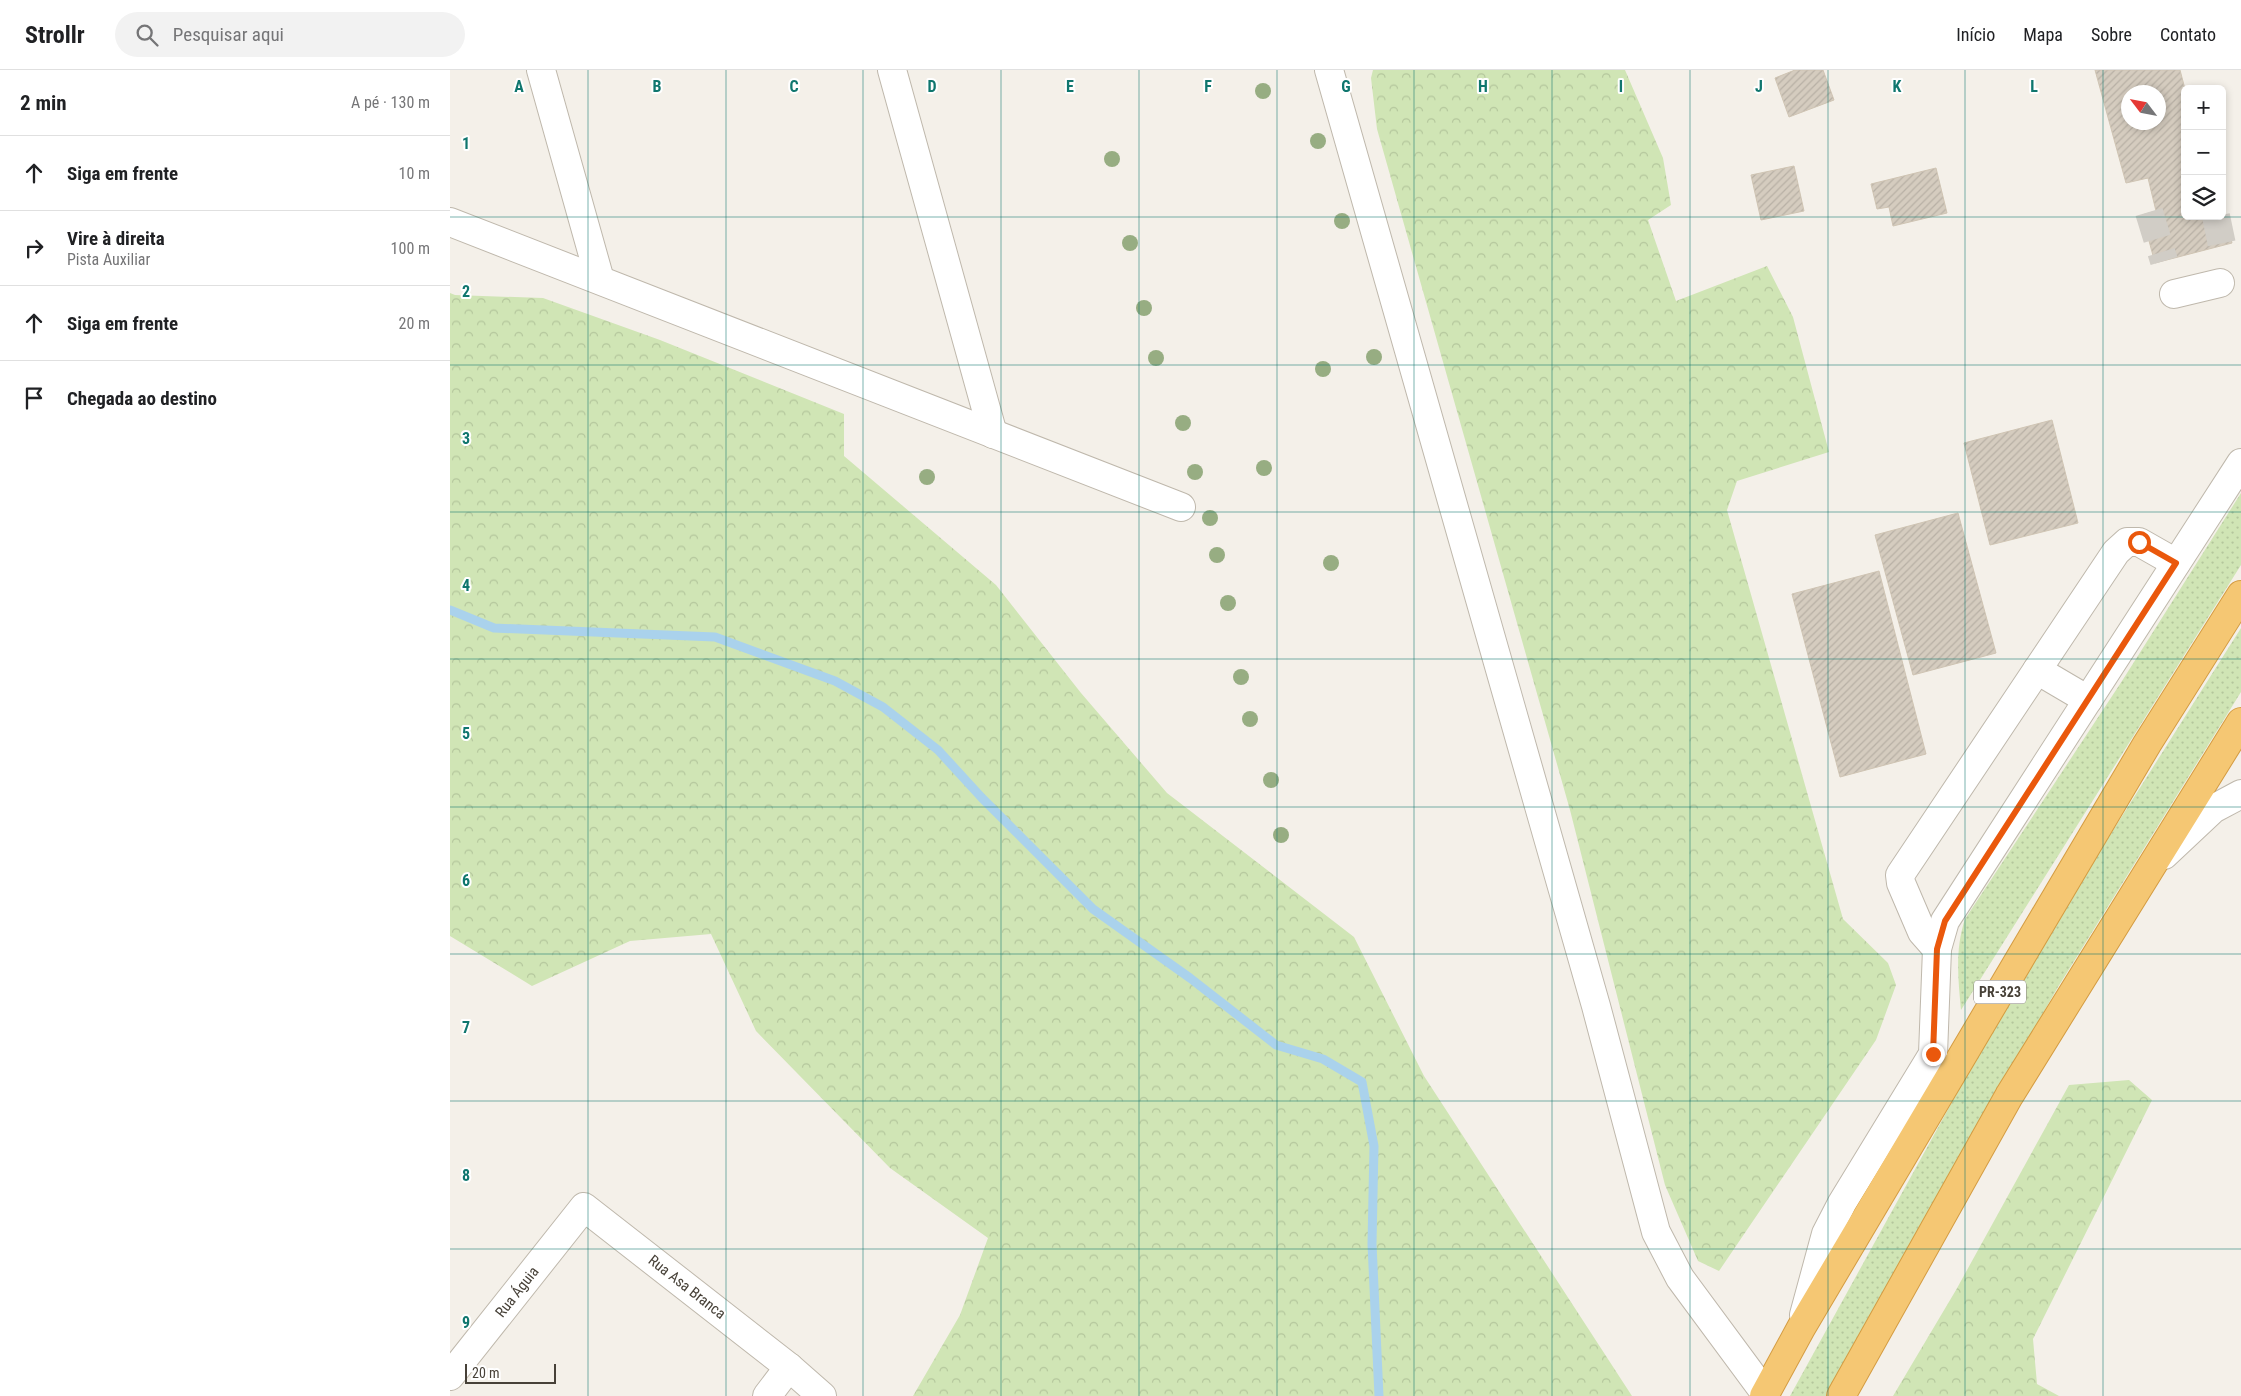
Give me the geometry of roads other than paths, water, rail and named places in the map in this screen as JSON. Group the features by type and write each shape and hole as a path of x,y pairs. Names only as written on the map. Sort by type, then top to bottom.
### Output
{"highway":[{"name":"PR-323","path":"1764,1394 1801,1328 2147,744 2241,595"},
{"path":"1840,1396 2008,1096 2241,722"}],"street":[{"path":"541,70 600,280"},
{"path":"892,70 993,434"},
{"path":"1329,70 1596,1006 1656,1232 1680,1278 1764,1394"},
{"path":"450,222 1181,506"},
{"path":"2174,294 2220,283"},
{"path":"1801,1328 1826,1234 1842,1203 1933,1054 1937,949 1945,921 2241,463"},
{"path":"1937,949 1922,932 1901,884 1900,875 2116,552 2127,542 2139,542 2176,563"},
{"path":"2037,670 2088,700"},
{"path":"2148,872 2213,809 2241,794"},
{"name":"Rua Asa Branca","path":"584,1208 789,1368 822,1396"},
{"name":"Rua Águia","path":"450,1376 584,1208"},
{"path":"767,1396 789,1368"}],"waterway":[{"path":"450,610 494,628 715,637 835,681 883,707 938,750 982,798 1093,909 1190,978 1276,1045 1323,1059 1362,1082 1374,1146 1372,1244 1379,1396"}],"tunnel":[{"path":"2149,212 2164,261"},
{"path":"2217,220 2222,245"}]}
